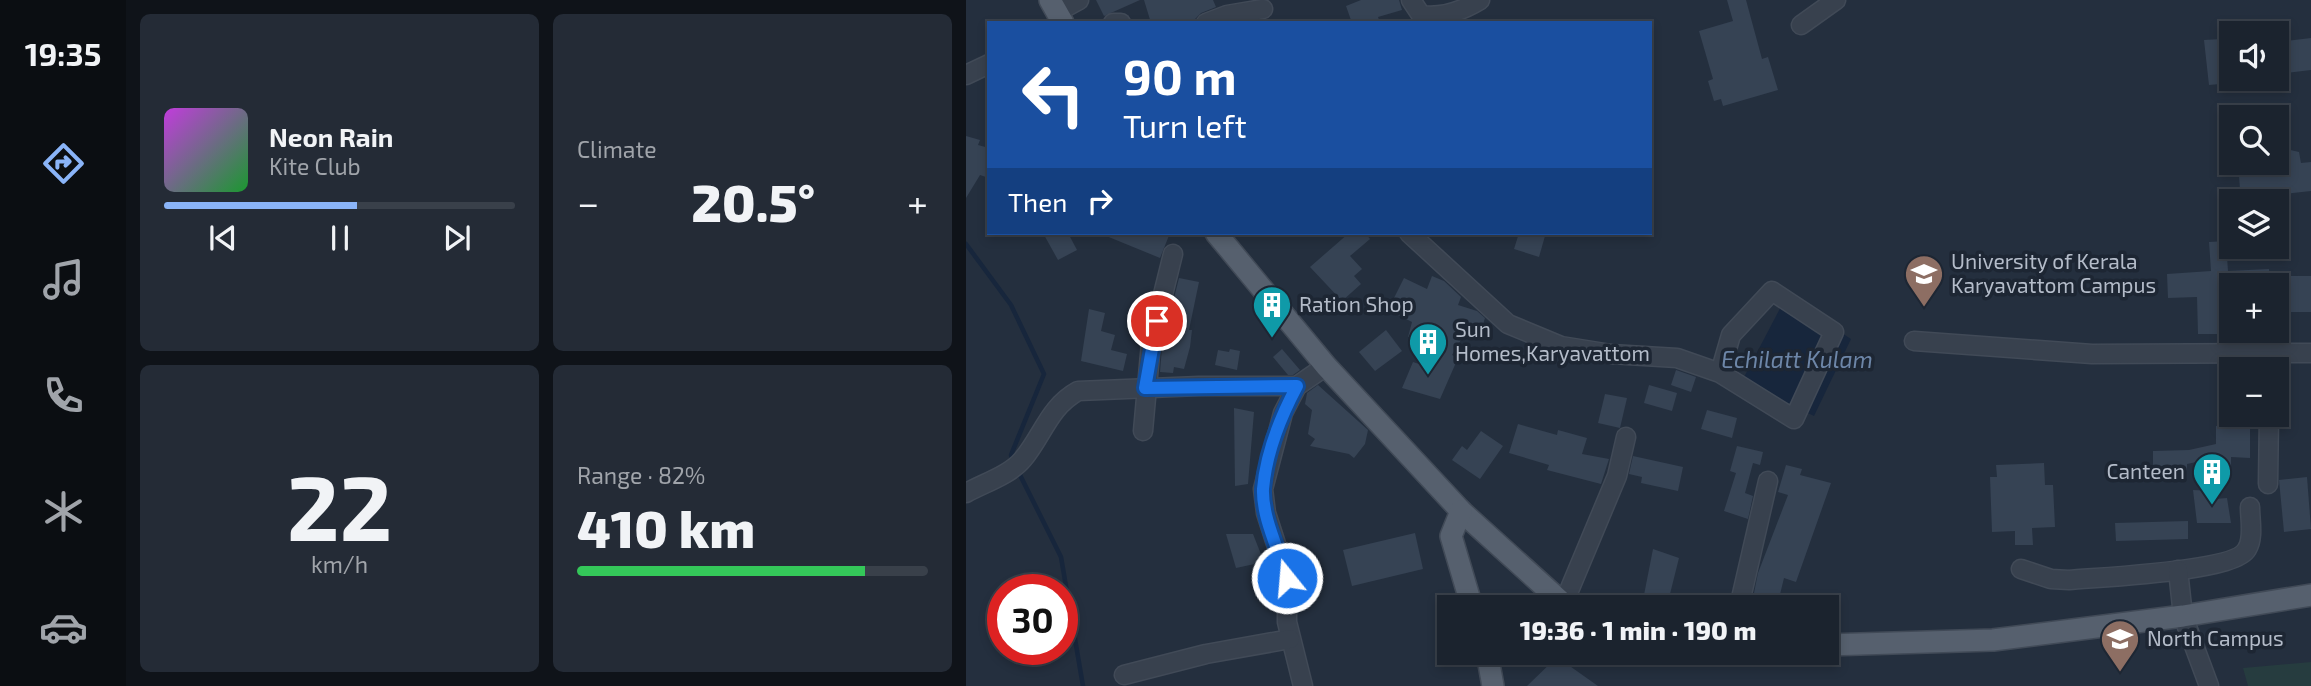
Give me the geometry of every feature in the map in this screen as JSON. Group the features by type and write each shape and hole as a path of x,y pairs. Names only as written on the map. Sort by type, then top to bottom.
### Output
{"main road":[{"path":"1218,235 1326,366 1461,511 1553,595"},
{"path":"1461,511 1451,536 1468,595"},
{"path":"1839,645 1993,640 2183,616 2311,595"},
{"path":"1489,665 1493,686"}],"street":[{"path":"1057,11 1079,0"},
{"path":"1411,0 1421,15 1434,20 1480,0"},
{"path":"1801,25 1836,0"},
{"path":"1211,21 1227,15 1264,11"},
{"path":"966,75 987,65"},
{"path":"1411,235 1458,274 1508,324 1561,346 1611,354 1677,358 1720,373 1794,419 1833,332 1772,291 1731,335 1720,373"},
{"path":"1143,431 1151,344 1173,254"},
{"path":"1914,341 2092,354 2236,357"},
{"path":"2289,357 2311,353"},
{"path":"1303,686 1290,639 1287,578 1266,513 1263,489 1283,413 1297,386 1326,366"},
{"path":"966,493 1022,461 1050,415 1066,398 1078,391 1297,386"},
{"path":"2268,484 2269,427"},
{"path":"1569,595 1617,476 1626,437"},
{"path":"1742,595 1768,481"},
{"path":"2021,569 2051,579 2068,580 2178,570 2231,562 2241,557 2251,537 2250,507"},
{"path":"2178,570 2183,616 2209,686"},
{"path":"1124,675 1206,654 1290,639"}],"green space":[{"path":"2311,662 2311,686 2248,686 2243,668"}],"water":[{"name":"Echilatt Kulam","path":"1786,297 1851,339 1814,416 1742,381"}],"building":[{"path":"1096,0 1140,0 1104,16"},
{"path":"1144,0 1213,0 1216,7 1201,13 1193,21 1150,21"},
{"path":"1361,0 1399,0 1402,10 1378,17 1379,21 1351,21 1346,6"},
{"path":"1727,0 1746,0 1762,59 1768,57 1778,90 1723,106 1721,99 1714,101 1708,81 1713,79 1699,31 1733,21"},
{"path":"2311,38 2311,70 2289,73 2289,41"},
{"path":"2219,39 2219,84 2209,85 2204,40"},
{"path":"966,136 980,140 978,145 987,147 987,177 980,175 966,198"},
{"path":"2289,150 2299,152 2301,163 2311,162 2311,191 2289,193 2289,189 2240,189 2239,175 2289,175"},
{"path":"1044,235 1069,235 1077,250 1058,260"},
{"path":"1104,235 1169,235 1160,258"},
{"path":"1347,235 1367,235 1370,239 1350,256 1362,269 1354,276 1361,284 1342,301 1310,267"},
{"path":"1518,235 1545,236 1539,257 1514,249"},
{"path":"2219,241 2219,259 2227,259 2228,271 2269,269 2269,273 2219,273 2219,334 2198,334 2197,297 2168,298 2167,274 2211,271 2209,242"},
{"path":"1432,276 1444,281 1461,297 1458,305 1477,311 1485,318 1479,337 1465,333 1452,355 1458,358 1440,399 1402,388 1413,362 1422,365 1432,344 1421,341 1424,334 1417,339 1408,337 1412,322 1388,310 1404,278 1427,289"},
{"path":"2289,276 2311,276 2311,312 2289,312"},
{"path":"1179,278 1199,282 1189,330 1192,330 1190,347 1184,369 1174,367 1173,373 1160,372 1162,347 1171,348 1176,312 1171,310"},
{"path":"1089,309 1105,313 1101,331 1115,335 1111,350 1127,354 1123,371 1081,361"},
{"path":"1386,330 1402,351 1375,371 1359,352"},
{"path":"1230,349 1240,351 1237,370 1215,365 1218,350 1229,352"},
{"path":"1282,349 1300,370 1293,375 1288,375 1273,357"},
{"path":"1676,370 1696,377 1691,392 1671,385"},
{"path":"1318,385 1368,430 1365,444 1354,458 1349,454 1310,446 1315,439 1308,434 1312,410 1305,404 1307,393"},
{"path":"1649,385 1677,393 1672,411 1644,403"},
{"path":"1605,394 1627,398 1620,428 1598,423"},
{"path":"1234,408 1254,412 1248,484 1235,486"},
{"path":"1707,410 1737,418 1732,438 1701,429"},
{"path":"1518,424 1557,435 1558,430 1587,438 1582,454 1609,459 1601,484 1547,470 1549,465 1509,453"},
{"path":"2216,426 2250,427 2250,458 2231,457 2231,472 2215,472 2215,458 2187,464 2187,479 2153,479 2153,451 2189,450 2216,444"},
{"path":"1481,431 1503,446 1480,479 1452,460 1462,446 1467,450"},
{"path":"1737,446 1763,452 1760,465 1753,463 1745,493 1753,496 1748,519 1724,511 1736,473 1730,471"},
{"path":"1633,456 1683,467 1678,491 1641,483 1642,477 1629,474"},
{"path":"2044,463 2045,485 2053,485 2055,527 2032,528 2033,545 2015,545 2015,531 1992,532 1990,477 1997,477 1996,465"},
{"path":"1786,465 1802,469 1800,475 1831,483 1796,582 1784,578 1780,595 1754,595 1758,573 1788,495 1778,492"},
{"path":"2307,477 2311,529 2284,532 2279,480"},
{"name":"Canteen","path":"2193,490 2213,491 2215,499 2227,498 2231,523 2197,523"},
{"path":"2188,521 2188,539 2116,541 2115,523"},
{"path":"1415,533 1423,569 1352,586 1343,550"},
{"path":"1226,534 1253,534 1264,562 1236,568"},
{"path":"1653,549 1679,558 1670,595 1644,595"},
{"path":"1549,665 1568,665 1598,686 1527,686"}],"waterway":[{"path":"966,244 1011,305 1044,374 1011,455 1012,459"},
{"path":"1020,475 1061,557 1083,686"}],"place":[{"name":"University of Kerala Karyavattom Campus","path":"1924,308"},
{"name":"Ration Shop","path":"1272,339"},
{"name":"Sun Homes,Karyavattom","path":"1428,376"},
{"name":"Canteen","path":"2212,506"},
{"name":"North Campus","path":"2120,673"}],"route":[{"path":"1157,321 1145,388 1297,386 1283,413 1263,489 1266,513 1287,578"}]}
